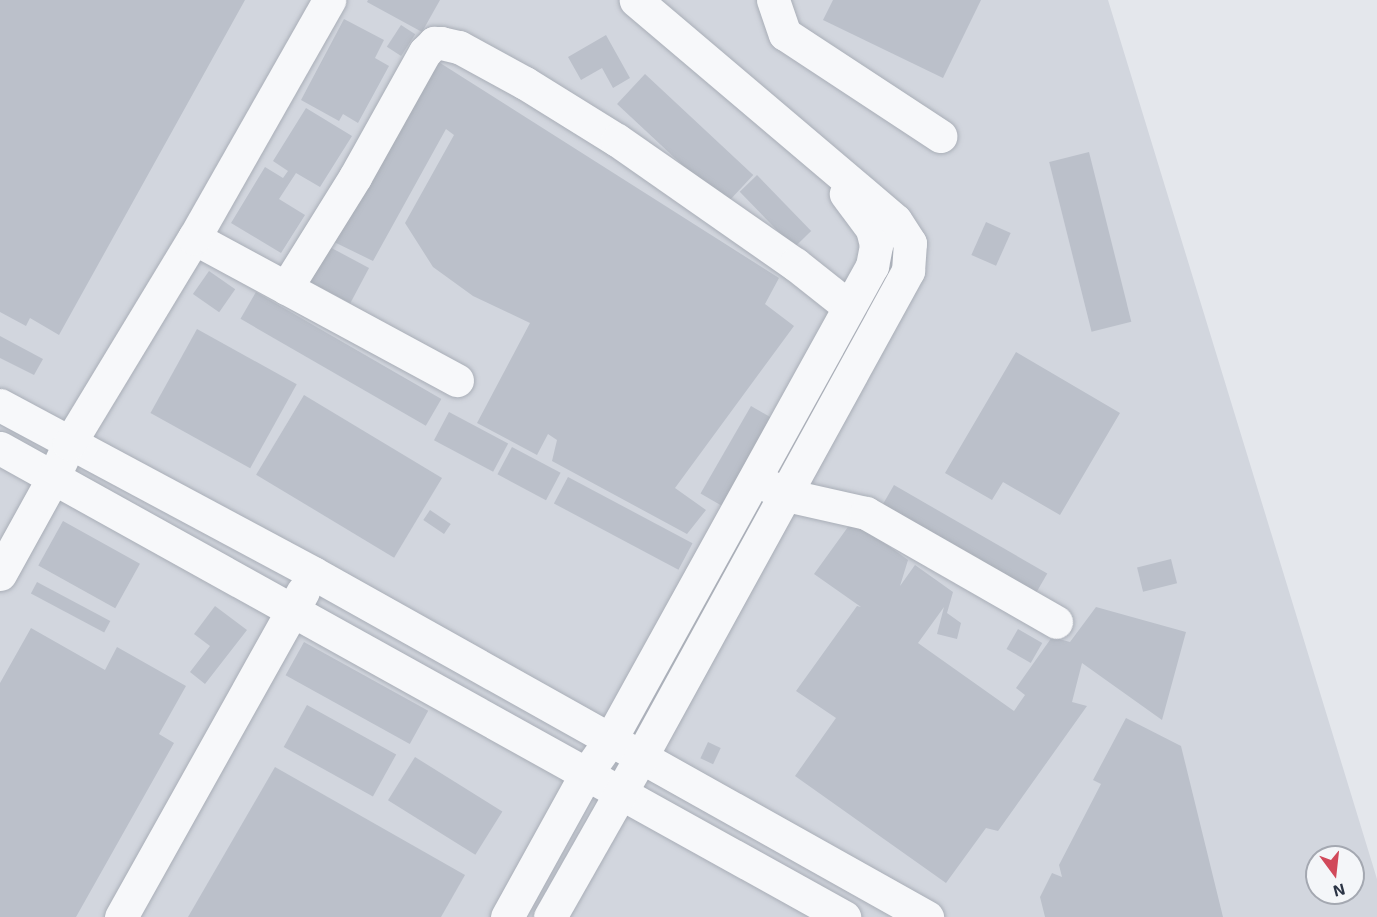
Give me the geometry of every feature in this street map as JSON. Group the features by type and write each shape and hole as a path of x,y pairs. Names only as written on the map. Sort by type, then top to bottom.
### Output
{"street":[{"path":"0,574 53,478 69,444 194,238 328,0"},
{"path":"550,917 641,757 908,271 910,243 895,220 820,159 636,0"},
{"path":"773,0 785,34 940,136"},
{"path":"286,288 355,177 425,52 434,44 441,43 459,47 516,78 617,140 795,264 849,306"},
{"path":"507,917 586,774 610,740 753,478 873,266 876,245 872,229 820,159"},
{"path":"194,238 457,380"},
{"path":"0,405 313,573 927,917"},
{"path":"0,448 844,917"},
{"path":"753,478 786,495 866,513 1056,622"},
{"path":"122,917 313,573"},
{"path":"709,842 730,807"}],"shaded area":[{"path":"0,0 1108,0 1377,879 1377,917 0,917"}],"building":[{"path":"0,0 245,0 59,335 30,318 26,326 0,312"},
{"path":"368,0 440,0 422,32 367,2"},
{"path":"833,0 981,0 943,78 823,20"},
{"path":"344,19 384,40 375,58 389,66 358,123 343,114 339,121 301,100"},
{"path":"401,25 415,34 401,56 387,47"},
{"path":"606,35 630,78 613,88 602,68 581,80 568,57"},
{"path":"437,61 779,278 765,304 794,326 675,488 706,510 687,534 552,461 557,440 548,434 537,455 477,423 530,323 473,296 433,267 405,223 454,135 446,129 373,261 330,240"},
{"path":"645,74 753,175 725,205 617,104"},
{"path":"306,108 352,136 320,187 296,173 279,199 305,215 281,253 231,223 265,167 283,178 288,171 273,161"},
{"path":"1089,152 1131,322 1092,332 1049,162"},
{"path":"757,175 811,231 794,248 740,192"},
{"path":"986,222 1011,233 996,266 971,255"},
{"path":"324,244 369,268 350,303 305,279"},
{"path":"209,271 235,289 219,312 193,294"},
{"path":"256,292 441,399 426,426 240,319"},
{"path":"197,329 297,384 250,468 150,413"},
{"path":"0,336 43,359 34,375 0,358"},
{"path":"1016,352 1120,413 1060,515 1003,482 992,500 945,473"},
{"path":"304,395 442,478 394,558 256,475"},
{"path":"751,406 772,418 721,505 700,493"},
{"path":"449,412 508,443 493,472 434,440"},
{"path":"512,447 561,473 546,500 497,474"},
{"path":"568,477 692,543 678,570 554,503"},
{"path":"894,485 1047,574 1033,598 880,509"},
{"path":"430,510 451,524 444,534 423,520"},
{"path":"853,520 908,560 900,586 915,565 953,592 947,613 961,623 957,639 937,634 944,607 918,643 1014,711 1025,695 1016,688 1052,637 1070,642 1096,607 1186,632 1162,720 1082,663 1072,702 1087,706 998,831 986,828 946,883 795,776 836,718 796,691 857,606 861,607 814,574"},
{"path":"63,521 140,564 115,608 38,566"},
{"path":"1171,559 1177,583 1143,592 1137,567"},
{"path":"37,582 110,621 104,632 31,593"},
{"path":"215,606 247,630 205,684 190,672 210,646 194,634"},
{"path":"31,628 105,670 117,647 186,686 159,734 174,743 76,917 0,917 0,683"},
{"path":"1018,629 1042,643 1031,663 1006,649"},
{"path":"304,642 428,711 410,744 286,675"},
{"path":"307,705 396,754 373,796 284,747"},
{"path":"1126,718 1181,746 1223,917 1045,917 1040,897 1052,873 1062,877 1059,865 1101,784 1093,780"},
{"path":"708,742 721,748 713,764 700,758"},
{"path":"415,757 502,812 475,855 388,800"},
{"path":"275,767 465,875 441,917 188,917"}]}
